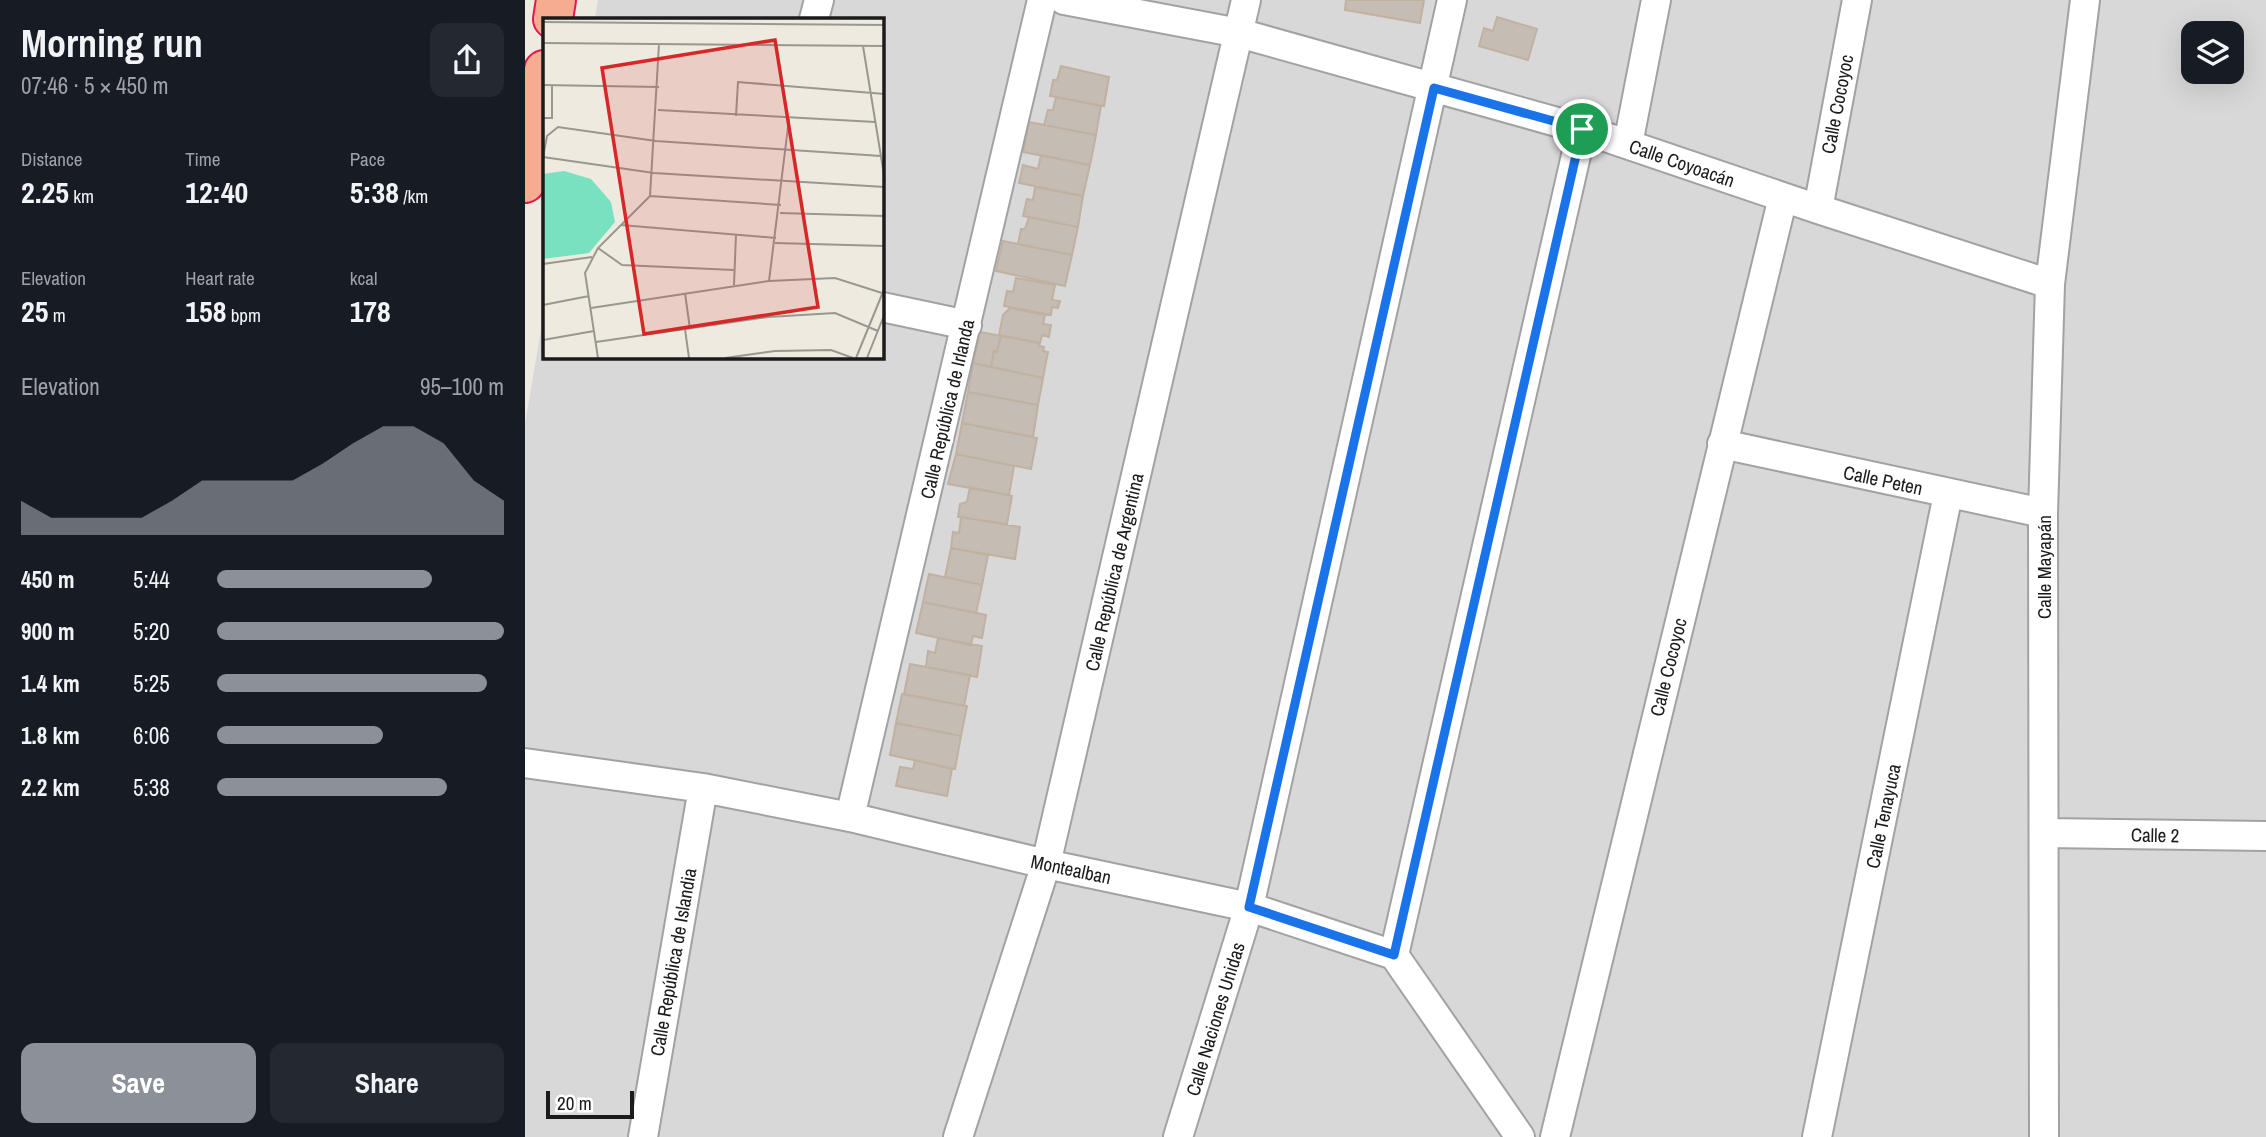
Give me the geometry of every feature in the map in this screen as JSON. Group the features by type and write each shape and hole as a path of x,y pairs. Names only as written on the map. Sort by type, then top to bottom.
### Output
{"highway":[{"path":"553,18 556,0"},
{"path":"525,183 543,76"}],"street":[{"path":"814,18 819,0"},
{"name":"Calle República de Irlanda","path":"850,817 1042,0"},
{"name":"Calle Coyoacán","path":"1064,0 1239,33 1582,129 2050,284"},
{"name":"Calle República de Argentina","path":"958,1137 1046,864 1247,0"},
{"name":"Calle Naciones Unidas","path":"1178,1137 1249,907 1452,0"},
{"path":"1628,144 1656,0"},
{"name":"Calle Cocoyoc","path":"1818,209 1857,0"},
{"name":"Calle Mayapán","path":"2044,1137 2043,513 2050,284 2085,0"},
{"path":"1520,1137 1394,955 1582,129"},
{"name":"Calle Cocoyoc","path":"1555,1137 1783,197"},
{"path":"884,307 967,325"},
{"name":"Calle Peten","path":"1722,444 2043,513"},
{"name":"Calle Tenayuca","path":"1817,1137 1948,494"},
{"name":"Montealban","path":"525,763 702,788 850,817 1046,864 1249,907 1394,955"},
{"name":"Calle República de Islandia","path":"643,1137 702,788"},
{"name":"Calle 2","path":"2045,833 2266,836"}],"shaded area":[{"path":"598,0 2266,0 2266,1137 525,1137 525,424 543,318 543,359 884,359 884,18 595,18"}],"building":[{"path":"1346,0 1424,0 1420,23 1345,10"},
{"path":"1497,17 1537,29 1528,60 1479,46 1484,28 1493,31"},
{"path":"1061,66 1109,77 1104,106 1050,96 1053,80 1057,80"},
{"path":"1056,97 1101,106 1096,135 1044,125 1048,110 1053,110"},
{"path":"1029,122 1096,135 1090,165 1023,152"},
{"path":"1041,155 1090,165 1083,196 1019,183 1023,165 1038,169"},
{"path":"1035,187 1083,196 1078,227 1023,216 1027,199 1033,200"},
{"path":"1029,217 1078,227 1072,255 1018,244 1021,229 1025,229"},
{"path":"1003,241 1072,255 1065,286 996,271"},
{"path":"1016,278 1055,285 1052,300 1060,301 1058,308 1052,307 1051,315 1004,306 1007,291 1013,292"},
{"path":"1010,308 1045,315 1043,324 1051,325 1049,337 1042,335 1040,343 999,335 1003,315"},
{"path":"980,332 1001,336 991,367 973,363"},
{"path":"1001,336 1040,343 1039,346 1044,347 1043,351 1048,352 1043,378 991,367"},
{"path":"973,363 1043,378 1038,405 968,392"},
{"path":"968,392 1038,405 1033,437 962,423"},
{"path":"962,423 1037,438 1031,469 956,454"},
{"path":"956,454 1014,466 1009,495 948,484"},
{"path":"970,487 1012,496 1007,524 958,517 960,504 967,502"},
{"path":"961,517 1020,527 1015,559 951,548 953,532 959,533"},
{"path":"951,548 988,555 982,585 945,577"},
{"path":"929,574 982,585 976,613 923,602"},
{"path":"923,602 986,615 982,638 973,636 971,645 916,633"},
{"path":"938,638 982,646 977,677 926,667 928,651 935,653"},
{"path":"910,664 970,675 964,706 904,694"},
{"path":"902,694 967,706 961,736 896,723"},
{"path":"896,723 961,736 955,769 890,755"},
{"path":"915,760 952,769 947,796 896,786 900,767 913,769"}],"route":[{"path":"1434,88 1582,129 1394,955 1249,907 1434,88"}]}
